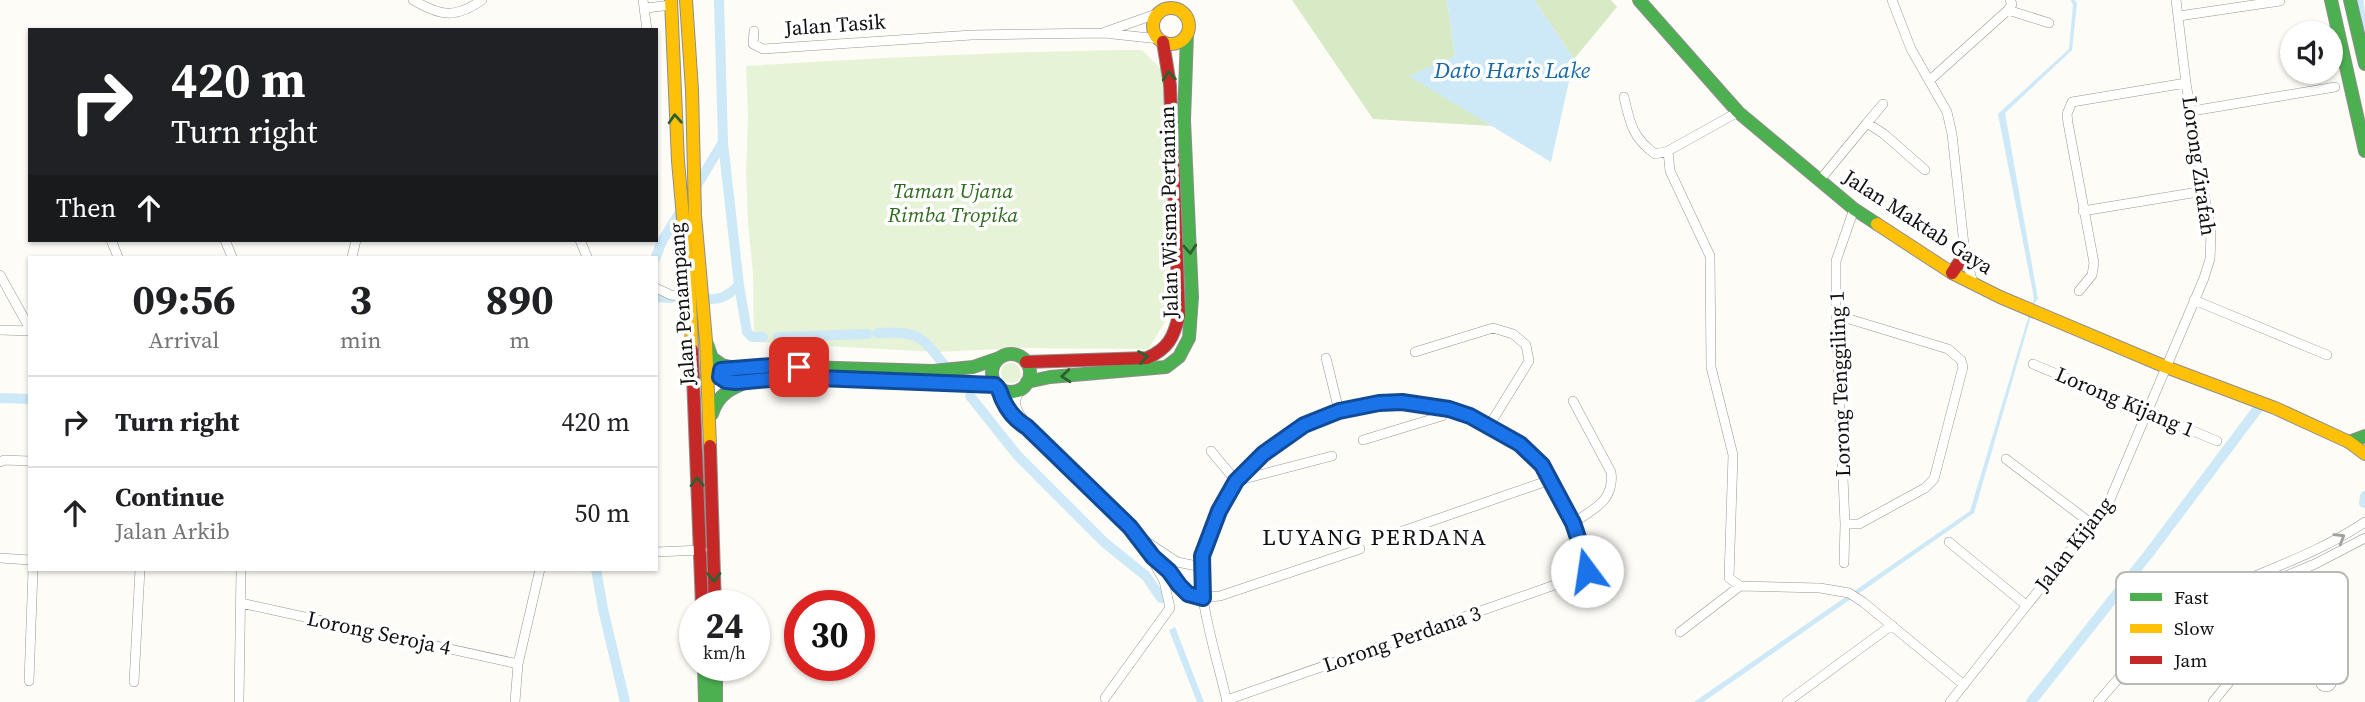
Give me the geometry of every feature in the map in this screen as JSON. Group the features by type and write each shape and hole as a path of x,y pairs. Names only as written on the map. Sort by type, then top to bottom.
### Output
{"street":[{"path":"412,0 447,15 467,10 482,0"},
{"name":"Jalan Penampang","path":"686,0 692,90 695,215 707,376 715,590"},
{"path":"1183,0 1189,24 1187,34 1179,42 1171,44 1161,41 1153,26 1161,8 1180,11 1187,18"},
{"name":"Jalan Maktab Gaya","path":"1639,0 1738,112 1854,209 1952,273 2166,367 2275,408 2349,442 2365,454"},
{"path":"1892,0 1911,49 1947,112 1952,134 1965,254 1973,283"},
{"name":"Lorong Zirafah","path":"2166,367 2210,258 2211,234 2186,83 2176,0"},
{"path":"2332,0 2365,150"},
{"path":"2350,0 2365,61 2354,75 2351,90"},
{"path":"2179,16 2280,1"},
{"path":"647,28 645,4 671,2"},
{"name":"Jalan Penampang","path":"671,2 674,98 690,297 701,590"},
{"path":"1930,80 2009,5 2049,23"},
{"name":"Jalan Tasik","path":"1104,33 1161,8"},
{"name":"Jalan Tasik","path":"754,31 753,44 762,49 959,35 1104,33 1161,41"},
{"name":"Jalan Wisma Pertanian","path":"1024,386 1050,377 1156,369 1173,363 1185,346 1191,325 1192,297 1184,120 1187,34"},
{"name":"Jalan Wisma Pertanian","path":"1026,362 1147,358 1159,353 1174,336 1179,314 1170,85 1161,41"},
{"path":"2079,291 2092,275 2094,263 2068,123 2067,114 2072,102 2186,83"},
{"path":"2192,111 2335,88"},
{"path":"1624,97 1630,123 1639,141 1656,154 1738,112"},
{"path":"1820,180 1884,104"},
{"path":"1867,123 1884,134 1925,170"},
{"path":"1668,150 1670,170 1710,256 1711,367 1733,455 1729,578 1740,586 1821,588 1849,593 1964,685"},
{"path":"2083,211 2204,191"},
{"name":"Lorong Tenggiling 1","path":"1844,563 1836,261 1854,209"},
{"path":"1952,273 1965,254"},
{"path":"0,275 28,326"},
{"path":"658,289 671,295 690,297"},
{"path":"2194,300 2327,355"},
{"path":"1836,315 1948,349 1961,360 1963,367 1934,479 1925,488 1859,524 1845,524"},
{"path":"1415,352 1493,328 1513,334 1526,345 1529,361 1489,426"},
{"path":"0,330 28,330"},
{"path":"705,335 712,358 722,365 739,369"},
{"path":"726,381 720,377 721,370 772,366 933,371 962,369 1004,355 1016,355 1026,362 1030,372 1016,396 1015,405 1027,427"},
{"path":"691,356 707,376 726,381 793,377 998,387 1010,392 1024,386"},
{"path":"999,358 991,374 1005,406 1140,538 1153,557 1188,594 1203,598 1220,597 1360,549"},
{"path":"1326,358 1339,411"},
{"name":"Lorong Kijang 1","path":"2033,364 2217,441"},
{"name":"Jalan Kijang","path":"1950,702 2109,502 2166,367"},
{"path":"709,428 714,407 723,392 750,381"},
{"path":"1227,701 1203,598 1202,556 1219,511 1236,481 1281,440 1304,425 1339,411 1379,403 1402,402 1449,409 1470,416 1520,444 1542,465 1573,523 1603,504 1611,490 1612,481 1611,472 1573,401"},
{"path":"1363,440 1442,416 1449,409"},
{"path":"2349,442 2365,436"},
{"path":"1210,451 1236,481"},
{"path":"1236,481 1332,456"},
{"path":"2006,459 2092,524"},
{"path":"0,462 28,461"},
{"path":"1400,532 1550,480"},
{"path":"2266,572 2315,552 2365,522"},
{"name":"Lorong Perdana 3","path":"1227,701 1578,578 1587,571 1587,564 1573,523"},
{"path":"1140,538 1177,562 1202,567"},
{"path":"2297,572 2365,538"},
{"path":"1949,542 2026,605"},
{"path":"658,552 714,549"},
{"path":"1168,555 1191,558 1202,556"},
{"path":"1105,698 1170,607 1164,581 1153,557"},
{"path":"0,558 28,560"},
{"path":"29,681 33,571"},
{"path":"134,682 140,571"},
{"path":"239,702 241,571"},
{"path":"515,702 518,664 540,571"},
{"path":"1680,632 1740,586"},
{"name":"Lorong Seroja 4","path":"241,603 518,664"},
{"path":"1787,702 1892,625"},
{"path":"705,702 707,681"},
{"path":"709,681 710,694 716,702"},
{"path":"2098,702 2116,681"},
{"path":"2213,702 2228,684"}],"green space":[{"path":"1292,0 1447,0 1455,56 1410,76 1492,126 1373,119"},
{"path":"1534,0 1611,0 1617,7 1574,59"},
{"name":"Taman Ujana Rimba Tropika","path":"1142,50 1162,70 1169,177 1167,318 1149,349 1018,348 937,352 754,342 753,272 746,171 746,66 944,55"},
{"path":"1011,363 1018,366 1021,373 1018,380 1011,383 1004,380 1001,373 1004,366"}],"water":[{"name":"Dato Haris Lake","path":"1447,0 1534,0 1574,59 1551,162 1409,76 1455,56"},
{"path":"2071,0 2075,0 2077,4 2072,50 2005,113 2038,299 1974,513 1709,698 1703,702 1694,702 1970,511 2034,298 1998,114 2069,49 2073,5"},
{"path":"1175,627 1204,702 1197,702 1169,630"}],"waterway":[{"path":"696,187 723,142 719,0"},
{"path":"2358,0 2364,38"},
{"path":"696,299 720,298 739,285 723,143"},
{"path":"656,256 661,243 682,209"},
{"path":"739,285 747,332 752,337 763,337"},
{"path":"658,297 671,298"},
{"path":"878,333 904,333 920,338 948,370"},
{"path":"778,337 868,334"},
{"path":"970,396 1017,455 1105,543 1146,576 1161,598"},
{"path":"0,398 28,399"},
{"path":"2134,572 2259,407"},
{"path":"2364,503 2365,496"},
{"path":"596,571 625,702"},
{"path":"2031,702 2116,595"}],"traffic: fast":[{"path":"1639,0 1738,112 1854,209 1877,224"},
{"path":"2331,0 2365,151"},
{"path":"2350,0 2365,64"},
{"path":"1027,382 1050,377 1166,367 1179,357 1189,338 1192,297 1184,120 1187,34"},
{"path":"707,344 712,358 722,365 739,369 772,366 933,371 973,367 999,358"},
{"path":"1011,354 1024,360 1030,373 1024,386 1011,392 998,386 992,373 998,360 1011,354"},
{"path":"707,376 736,382 793,377 995,385"},
{"path":"712,414 718,401 726,393 750,381"},
{"path":"2349,442 2365,436"},
{"path":"704,681 705,702"},
{"path":"716,681 716,702"}],"traffic: slow":[{"path":"671,0 678,161 692,350"},
{"path":"686,0 692,90 695,215 706,341 710,446"},
{"path":"1171,8 1184,13 1189,26 1184,39 1171,44 1158,39 1153,26 1158,13 1171,8"},
{"path":"1877,224 1952,273 2000,297 2166,367 2275,408 2349,442 2365,454"}],"traffic: jam":[{"path":"1026,362 1147,358 1160,351 1175,330 1179,315 1170,85 1163,42"},
{"path":"1952,273 1965,254"},
{"path":"692,350 701,590"},
{"path":"710,446 714,590"}],"district":[{"name":"LUYANG PERDANA","path":"1375,537"}],"route":[{"path":"799,367 721,370 719,374 726,381 736,382 793,377 995,385 1000,389 1005,406 1020,423 1130,527 1153,557 1188,594 1203,598 1202,556 1219,511 1236,481 1263,454 1304,425 1339,411 1379,403 1402,402 1449,409 1470,416 1520,444 1542,465 1573,523 1587,571"}]}
